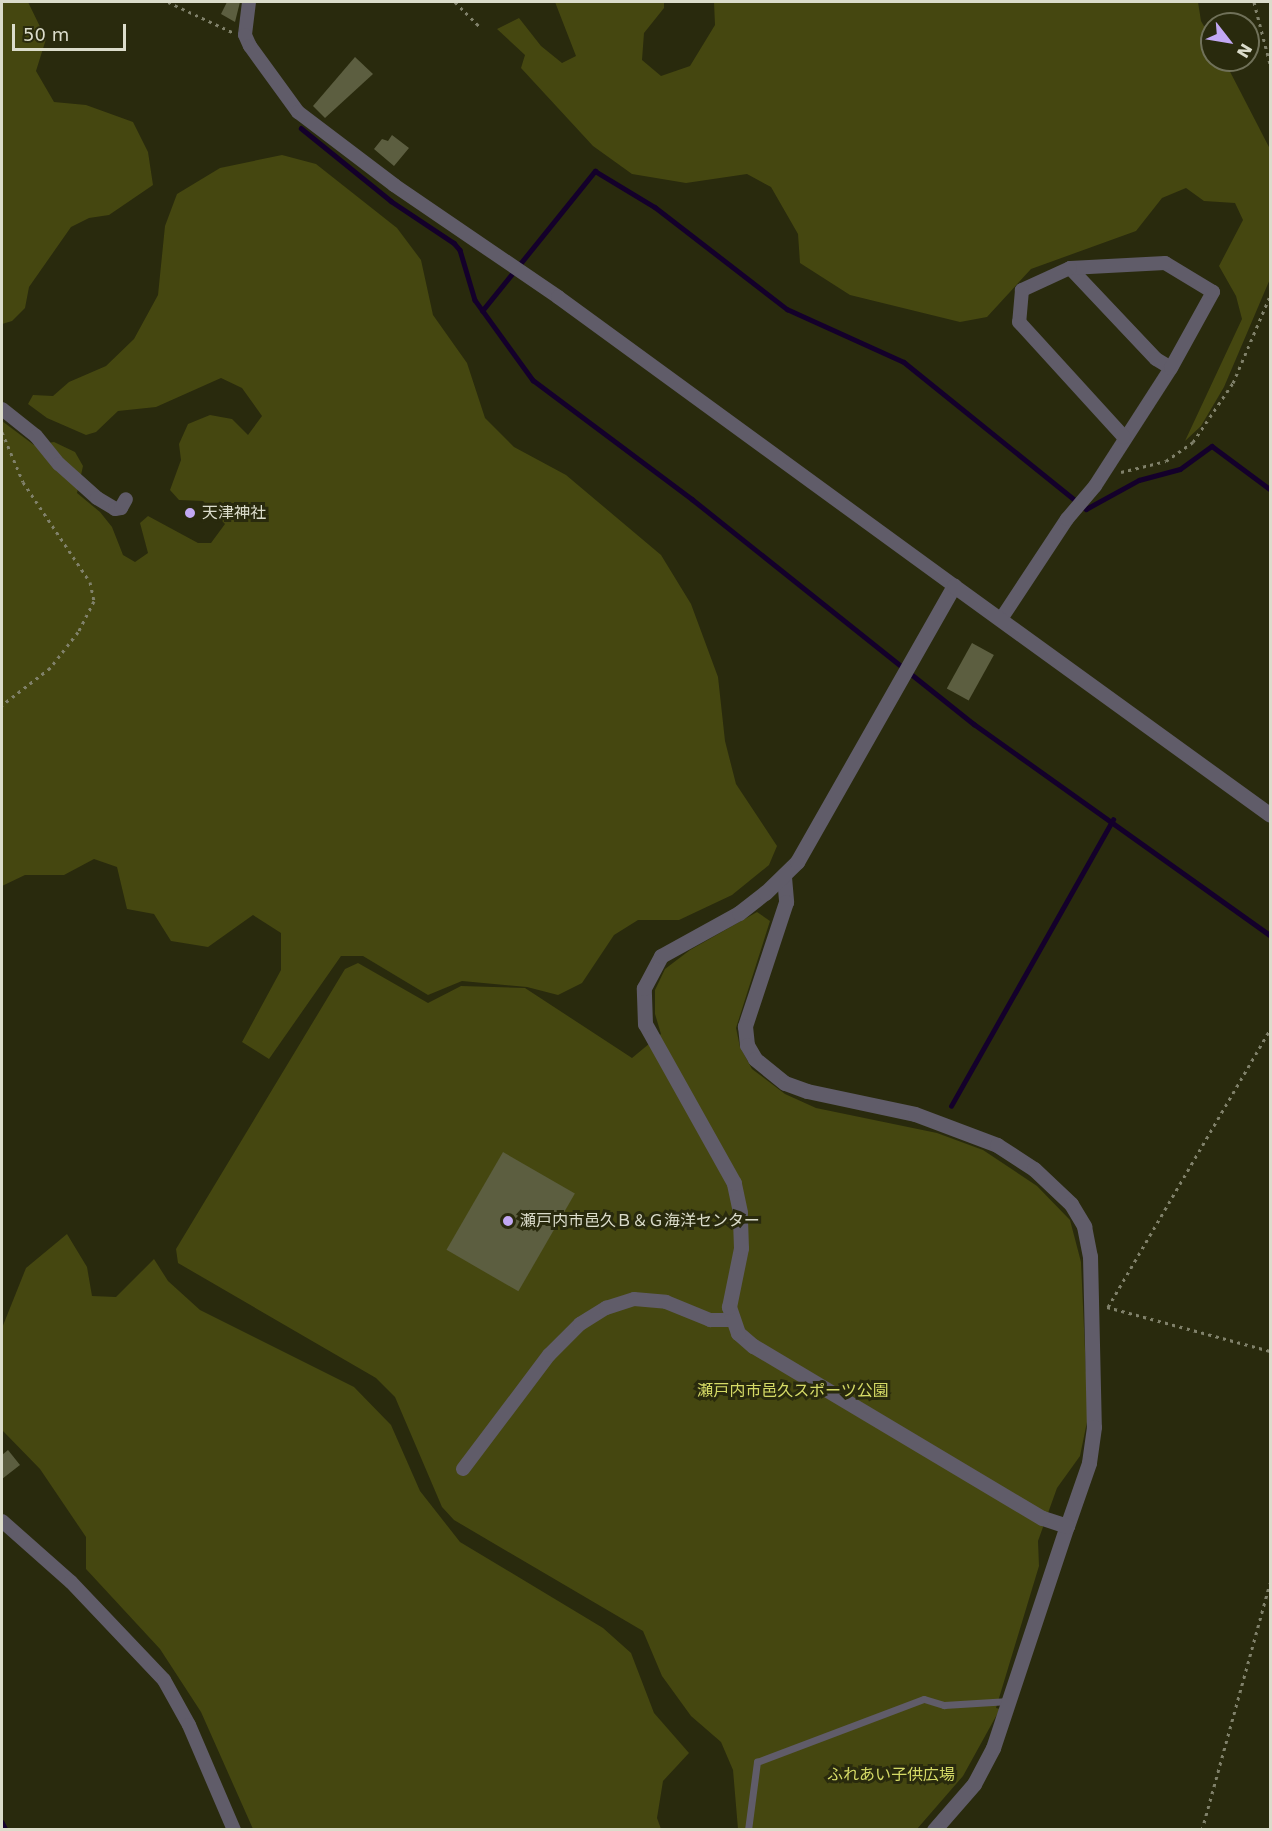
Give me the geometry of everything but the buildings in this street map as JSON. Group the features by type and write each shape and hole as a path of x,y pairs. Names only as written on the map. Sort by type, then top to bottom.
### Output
{"street":[{"path":"249,2 245,35 297,112 394,185 558,297 1270,815"},
{"path":"1001,619 1078,505 1095,486 1124,437 1171,368 1213,292 1165,262 1070,268 1022,290 1019,322 1124,437"},
{"path":"1070,268 1156,358 1171,368"},
{"path":"2,409 36,436 59,464 97,498 115,509 121,508 126,499"},
{"path":"954,586 812,838 784,877 739,913 661,956 644,988 645,1024 734,1183 740,1212 741,1248 729,1306 731,1320 738,1333 753,1346 1042,1518 1067,1526"},
{"path":"784,877 786,902 745,1026 747,1045 755,1059 785,1083 962,1129 1034,1169 1071,1204 1084,1226 1092,1309 1094,1427 1089,1463 993,1748 974,1784 934,1830"},
{"path":"463,1469 549,1355 580,1324 606,1308 634,1299 666,1302 710,1320 731,1320"},
{"path":"2,1521 71,1582 164,1680 189,1725 234,1830"}],"lane":[{"path":"748,1830 758,1762 924,1699 945,1705 1009,1701"}],"path":[{"path":"168,2 235,34 245,35"},
{"path":"455,2 479,26"},
{"path":"1254,2 1270,64"},
{"path":"1117,473 1166,461 1193,442 1233,383 1270,296"},
{"path":"2,432 23,482 90,582 94,601 78,632 50,668 2,705"},
{"path":"1108,1307 1270,1030"},
{"path":"1092,1309 1108,1307 1270,1351"},
{"path":"1202,1830 1270,1582"}],"green space":[{"path":"2,2 28,2 46,39 36,71 54,102 86,105 133,122 148,152 153,185 109,215 89,218 71,227 29,287 25,308 12,321 2,324"},
{"path":"555,2 664,2 664,8 644,33 642,60 661,76 690,66 715,25 714,2 1198,2 1200,72 1230,72 1270,149 1270,279 1224,387 1201,426 1185,441 1242,319 1236,296 1219,266 1243,220 1235,203 1204,201 1186,188 1162,198 1136,231 1031,269 987,317 960,322 850,295 800,263 798,234 771,187 747,174 686,183 632,174 593,146 521,68 525,55 497,29 519,18 541,46 562,63 576,56"},
{"path":"282,155 316,164 397,228 421,260 433,315 467,363 485,418 514,447 566,475 661,555 691,604 718,677 725,741 736,784 777,846 769,865 732,895 679,920 638,920 614,935 582,983 558,995 527,987 462,981 428,995 363,956 341,956 269,1059 242,1042 281,970 281,933 253,915 208,947 171,941 154,914 127,909 117,867 94,859 64,875 25,875 2,886 2,421 34,445 54,442 75,452 83,466 77,493 100,512 112,527 123,555 135,562 148,553 140,523 148,516 198,543 211,543 225,524 203,501 179,500 170,490 181,460 179,444 188,424 210,415 232,419 248,435 262,416 242,388 221,378 156,407 118,411 96,432 86,435 47,418 28,404 33,395 53,396 69,382 106,366 134,339 158,295 165,226 177,194 220,168"},
{"name":"瀬戸内市邑久スポーツ公園","path":"757,912 770,921 736,1028 740,1047 752,1069 785,1094 816,1108 937,1133 983,1150 1037,1186 1070,1220 1081,1262 1088,1417 1080,1456 1057,1488 1038,1541 1039,1566 996,1708 1000,1709 963,1776 917,1829 738,1829 733,1770 721,1742 691,1716 662,1676 643,1631 454,1520 442,1507 395,1397 376,1378 178,1263 176,1249 345,969 358,963 428,1003 461,986 525,988 632,1058 661,1034 655,1014 655,990 665,969 690,950"},
{"path":"67,1234 87,1267 92,1296 116,1297 154,1259 168,1281 200,1310 354,1387 391,1425 420,1491 460,1542 603,1628 631,1653 654,1713 689,1753 663,1781 657,1818 661,1829 253,1829 201,1712 160,1649 86,1569 86,1537 40,1469 2,1430 2,1328 26,1268"}],"waterway":[{"path":"301,128 391,201 454,243 460,250 475,300 533,380 692,499 974,724 1270,935"},
{"path":"482,311 595,171 655,207 787,309 904,362 1086,509 1139,480 1180,469 1212,446 1270,489"},
{"path":"951,1106 1113,820"},
{"path":"2,1822 6,1830"}],"place":[{"name":"天津神社","path":"190,513"},
{"name":"瀬戸内市邑久Ｂ＆Ｇ海洋センター","path":"508,1221"}],"park label":[{"name":"ふれあい子供広場","path":"891,1775"}]}
